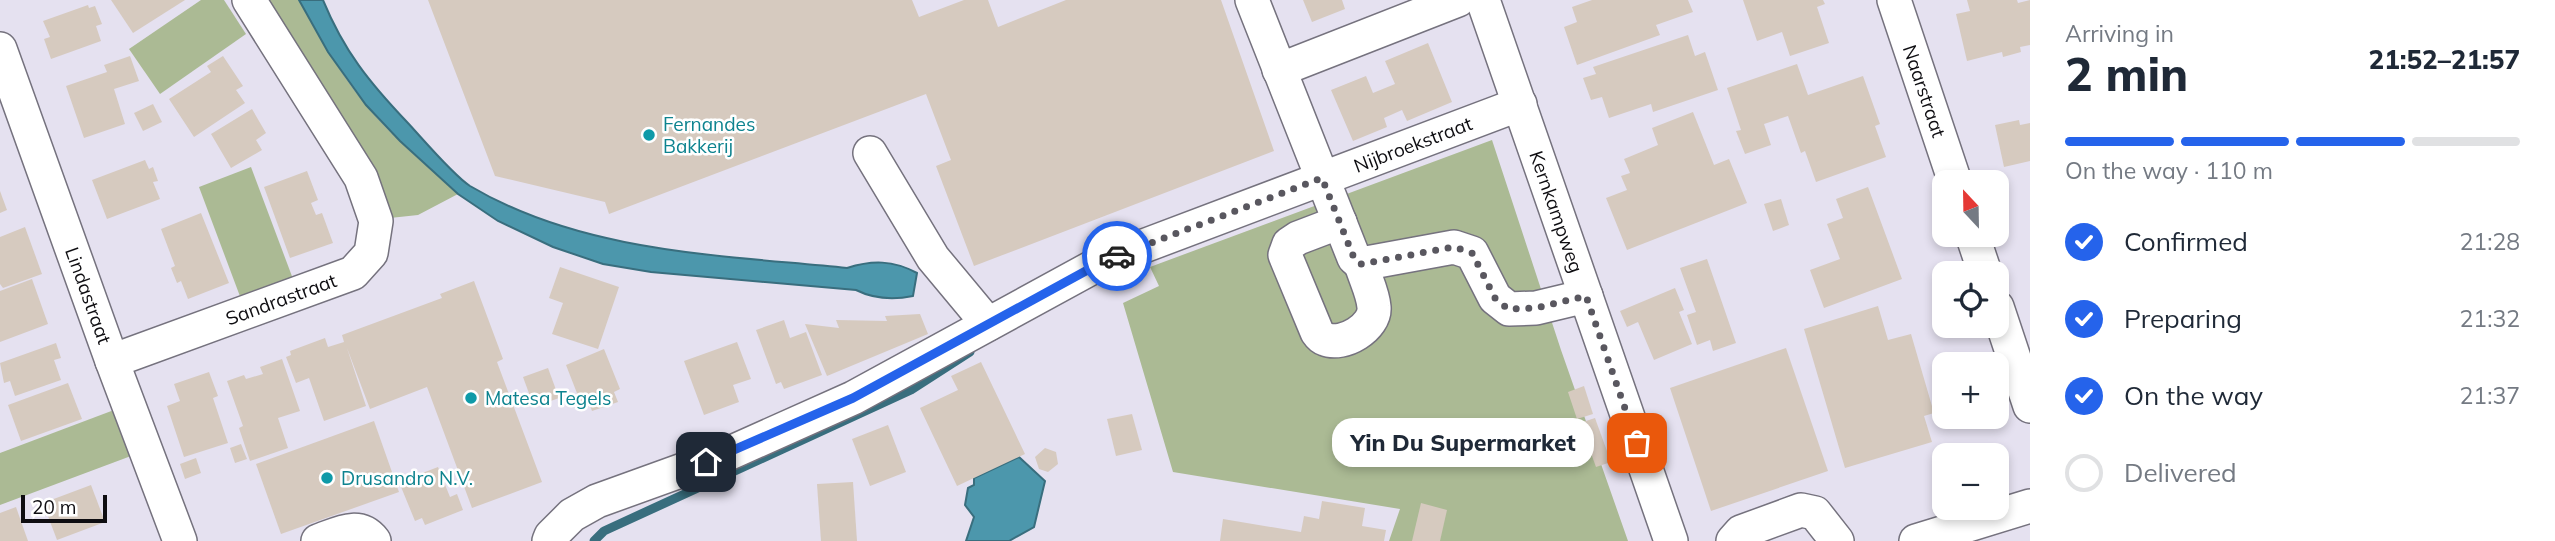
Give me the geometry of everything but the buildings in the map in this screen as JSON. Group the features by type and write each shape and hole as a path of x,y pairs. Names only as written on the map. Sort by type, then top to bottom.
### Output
{"street":[{"name":"Sandrastraat","path":"112,361 353,273 371,253 376,221 361,178 249,0"},
{"path":"1252,0 1279,70 1340,222 1354,258 1361,264 1374,308 1372,318 1363,330 1338,341 1326,340 1317,332 1285,255 1289,244 1298,238 1340,222"},
{"path":"1279,70 1458,0"},
{"name":"Kernkampweg","path":"1483,0 1671,541"},
{"name":"Naarstraat","path":"1894,0 1951,170"},
{"name":"Lindastraat","path":"0,49 180,541"},
{"name":"Nijbroekstraat","path":"549,541 572,516 597,501 730,453 853,398 1104,261 1520,104"},
{"path":"870,153 933,258 988,324"},
{"path":"1361,264 1454,247 1472,253 1495,298 1508,309 1536,308 1586,296"},
{"path":"2007,338 2030,406"},
{"path":"1916,541 2030,506"},
{"path":"1733,541 1741,532 1801,510 1815,513 1837,541"},
{"path":"318,541 355,529 363,530 374,541"}],"green space":[{"path":"201,0 224,0 246,34 160,94 129,49"},
{"path":"259,0 299,0 338,67 365,104 398,139 458,194 418,215 390,218 374,167 347,132"},
{"path":"1492,140 1561,350 1628,541 1389,541 1400,509 1173,472 1123,303 1159,286 1150,267"},
{"path":"251,167 293,279 241,299 199,187"},
{"path":"114,410 131,456 0,505 0,453"}],"water":[{"path":"299,0 323,0 349,50 393,107 463,181 513,208 606,238 654,247 847,268 874,263 891,264 917,273 913,296 884,298 856,290 651,272 603,264 553,247 498,221 458,194 400,141 366,105 328,52"},
{"path":"1019,457 1045,481 1034,527 1009,541 966,541 974,517 965,505 968,488 974,485 974,478"}],"waterway":[{"path":"594,541 604,531 911,390 970,352"}],"way so far":[{"path":"1117,256 1322,178 1354,258 1361,264 1454,247 1472,253 1495,298 1508,309 1536,308 1586,296 1637,443"}],"place":[{"name":"Fernandes Bakkerij","path":"649,135"},
{"name":"Matesa Tegels","path":"471,398"},
{"name":"Yin Du Supermarket","path":"1637,443"},
{"name":"Drusandro N.V.","path":"327,478"}],"route":[{"path":"706,462 853,398 1117,256"}]}
